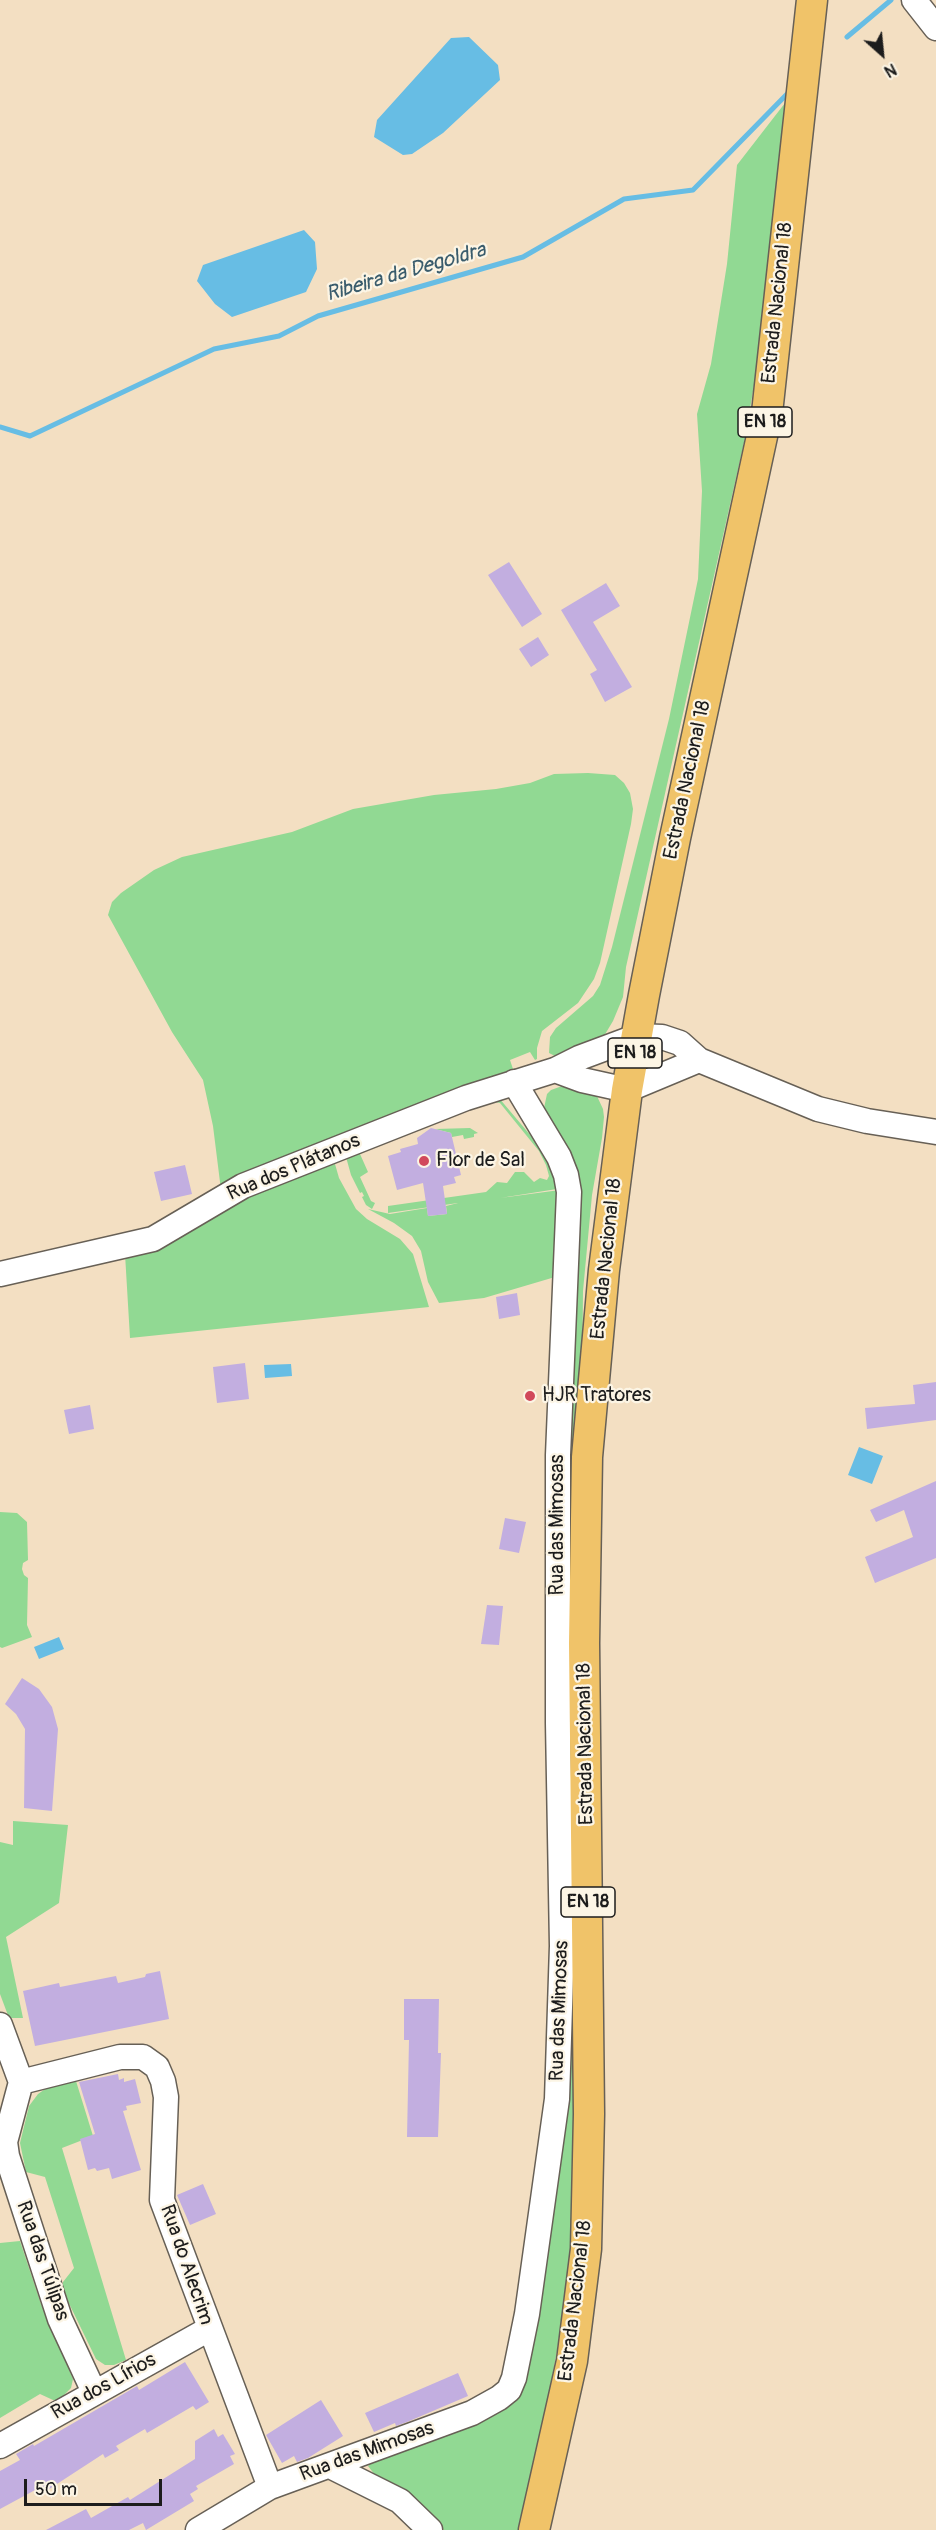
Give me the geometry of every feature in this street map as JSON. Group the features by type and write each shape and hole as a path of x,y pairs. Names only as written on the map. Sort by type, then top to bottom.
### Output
{"main road":[{"name":"Estrada Nacional 18","path":"534,2530 572,2361 586,2249 590,2114 584,1643 587,1457 604,1270 627,1090 673,849 766,413 812,0"}],"street":[{"path":"914,0 936,28"},
{"path":"638,1036 662,1037 680,1043 699,1060 818,1109 867,1121 936,1132"},
{"name":"Rua dos Plátanos","path":"0,1274 153,1239 243,1186 466,1098 555,1070 579,1058 638,1036"},
{"path":"555,1070 582,1080 627,1090 699,1060"},
{"name":"Rua das Mimosas","path":"198,2530 270,2487 472,2413 500,2398 509,2390 514,2378 527,2314 557,2099 562,1946 558,1712 558,1467 568,1192 566,1174 559,1157 514,1082"},
{"path":"0,2025 21,2082"},
{"name":"Rua do Alecrim","path":"21,2082 120,2057 143,2057 157,2067 166,2097 162,2200 208,2329 270,2487"},
{"name":"Rua das Túlipas","path":"21,2082 3,2157 60,2319 94,2392"},
{"name":"Rua dos Lírios","path":"0,2446 208,2329"},
{"path":"330,2466 400,2501 430,2530"}],"green space":[{"path":"789,72 759,356 745,438 626,967 623,997 604,1036 559,1058 549,1053 550,1037 556,1028 593,996 600,985 612,947 669,719 698,579 702,491 697,414 711,364 727,264 737,165 785,103"},
{"path":"554,774 615,775 624,783 630,793 633,809 631,824 600,963 594,979 578,1003 542,1031 537,1048 537,1059 535,1060 530,1052 510,1060 513,1069 221,1190 213,1126 203,1080 172,1032 108,915 112,902 154,870 182,857 292,832 353,809 434,795 496,789 530,783"},
{"path":"565,1085 596,1094 604,1117 592,1195 583,1291 574,2231 557,2351 544,2421 518,2530 444,2530 402,2493 375,2475 368,2466 504,2405 551,2222 574,1252 544,1108 547,1094"},
{"path":"499,1098 542,1149 553,1170 557,1189 500,1198 560,1190 555,1277 484,1298 439,1303 428,1282 421,1251 412,1236 368,1209 390,1214 427,1208 428,1216 447,1214 446,1206 458,1203 388,1213 388,1206 486,1192 497,1182 507,1183 515,1172 524,1172 534,1182 540,1178 547,1180 549,1176 546,1165 539,1151 500,1103 489,1101"},
{"path":"416,1127 360,1154 368,1172 360,1177 371,1201 375,1203 372,1209 366,1205 362,1192 360,1193 351,1175 346,1157"},
{"path":"470,1128 478,1133 474,1134 474,1137 464,1139 463,1135 452,1137 451,1133 435,1129"},
{"path":"335,1164 339,1178 356,1209 367,1219 400,1239 413,1254 429,1307 130,1338 125,1254 218,1209 296,1176"},
{"path":"0,1512 17,1513 27,1522 28,1560 23,1563 22,1569 28,1578 27,1625 32,1637 2,1648 0,1647"},
{"path":"13,1821 68,1825 59,1903 6,1937 23,2018 9,2018 0,1994 0,1842 13,1845"},
{"path":"76,2081 93,2136 62,2148 126,2360 114,2365 105,2365 96,2359 62,2289 63,2282 74,2268 45,2177 26,2172 20,2143 29,2106 38,2094 51,2085"},
{"path":"20,2241 41,2304 73,2379 71,2388 59,2400 53,2400 40,2394 0,2418 0,2243"}],"water":[{"path":"469,37 498,65 500,80 443,133 412,154 403,155 374,137 377,120 451,38"},
{"path":"304,230 315,242 317,269 306,292 232,317 215,304 197,281 203,265"},
{"path":"291,1364 292,1376 265,1378 264,1365"},
{"path":"859,1447 883,1456 872,1484 848,1475"},
{"path":"59,1637 64,1649 39,1659 34,1647"}],"building":[{"path":"509,562 542,614 522,627 488,575"},
{"path":"606,583 620,606 593,622 632,687 605,702 590,674 597,670 561,610"},
{"path":"538,637 549,655 531,667 519,649"},
{"path":"431,1128 451,1133 461,1175 454,1177 456,1183 443,1186 447,1214 428,1216 423,1183 397,1190 388,1156 401,1152 400,1149 418,1144 417,1138"},
{"path":"185,1165 192,1194 161,1201 154,1172"},
{"path":"517,1293 520,1315 499,1319 496,1297"},
{"path":"245,1363 249,1399 217,1403 213,1367"},
{"path":"936,1382 936,1420 867,1429 865,1408 915,1404 913,1385"},
{"path":"90,1405 94,1429 69,1434 64,1410"},
{"path":"936,1481 936,1558 875,1583 865,1557 913,1537 904,1510 876,1522 870,1510"},
{"path":"505,1518 526,1522 519,1553 499,1549"},
{"path":"487,1605 503,1606 499,1645 481,1644"},
{"path":"22,1678 39,1689 52,1707 58,1729 52,1811 24,1808 25,1729 16,1714 5,1704"},
{"path":"160,1971 169,2019 35,2046 23,1991 59,1983 60,1987 116,1976 118,1983"},
{"path":"404,1999 439,1999 438,2053 441,2053 438,2137 407,2137 409,2040 404,2040"},
{"path":"118,2074 119,2080 124,2078 124,2082 135,2079 141,2103 126,2106 127,2110 123,2111 141,2170 112,2179 109,2168 97,2171 95,2168 88,2170 80,2139 95,2134 79,2082"},
{"path":"203,2184 216,2214 190,2225 177,2195"},
{"path":"185,2362 209,2402 196,2410 193,2406 147,2433 145,2429 116,2446 119,2450 105,2458 103,2454 40,2495 37,2489 0,2509 0,2471 20,2460 16,2454 33,2444 34,2446 137,2386 139,2390"},
{"path":"458,2373 468,2396 407,2422 396,2426 395,2423 374,2432 365,2413"},
{"path":"321,2400 343,2436 308,2458 297,2462 294,2456 282,2463 266,2435"},
{"path":"214,2429 218,2437 223,2434 235,2454 230,2456 234,2464 196,2486 198,2489 190,2494 194,2501 146,2530 143,2523 129,2530 46,2530 86,2509 91,2518 128,2497 130,2500 195,2459 195,2441"}],"waterway":[{"name":"Ribeira da Degoldra","path":"847,37 891,0"},
{"name":"Ribeira da Degoldra","path":"0,427 30,436 214,349 279,336 318,316 523,257 624,199 693,190 790,91"}],"place":[{"name":"Flor de Sal","path":"424,1161"},
{"name":"HJR Tratores","path":"530,1396"}]}
